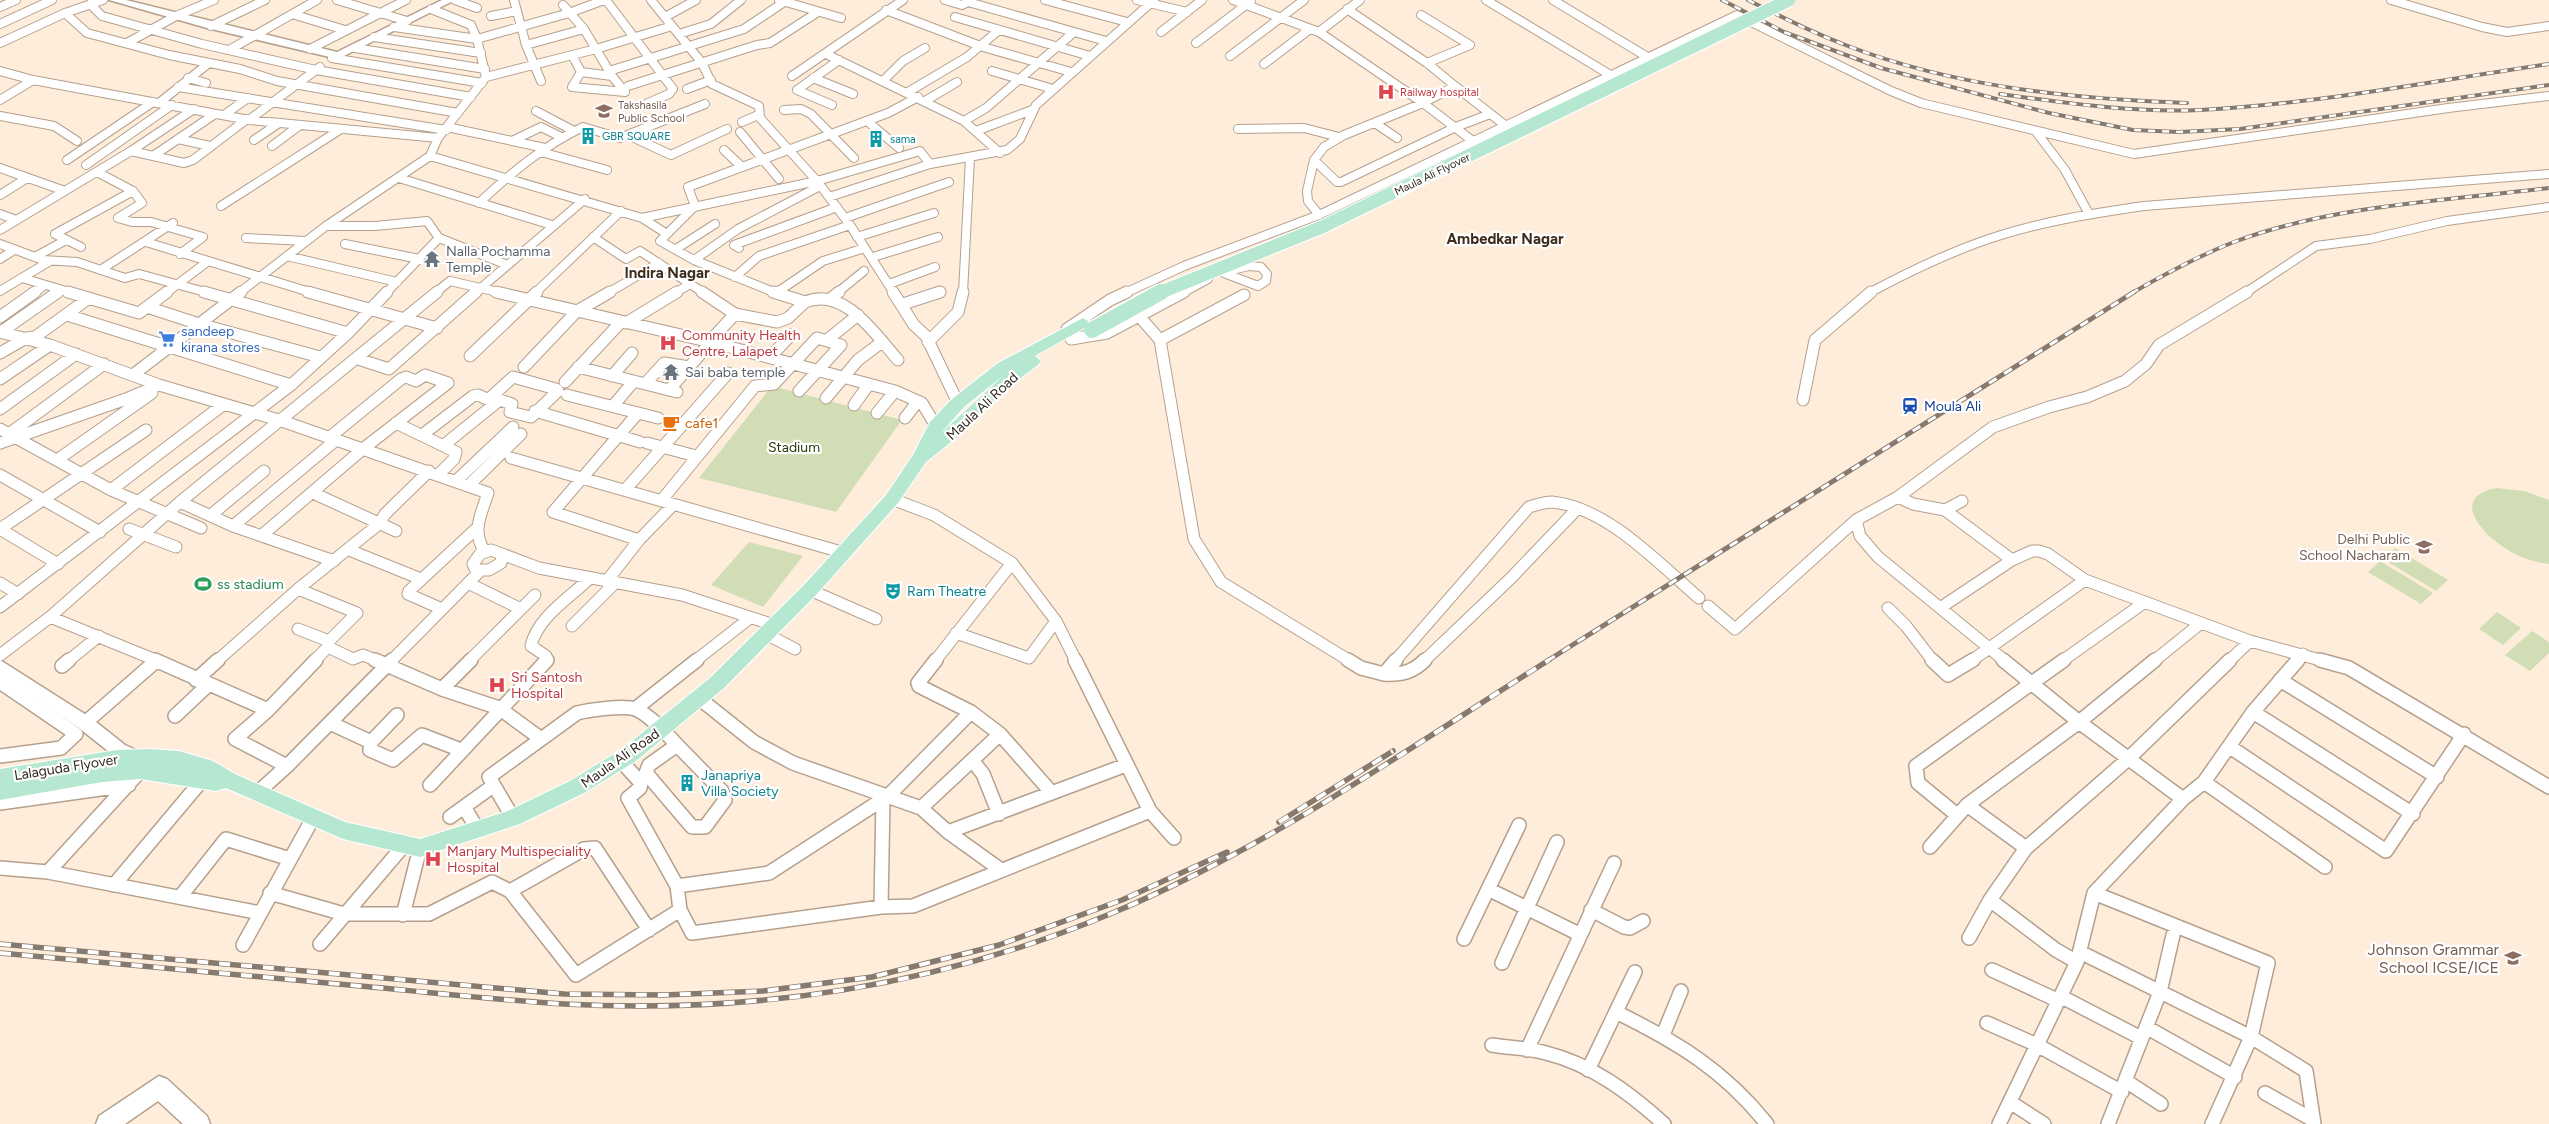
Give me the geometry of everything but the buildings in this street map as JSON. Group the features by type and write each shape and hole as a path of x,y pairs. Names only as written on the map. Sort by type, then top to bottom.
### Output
{"main road":[{"name":"Maula Ali Flyover","path":"1088,326 1160,282 1317,223 1775,0"},
{"name":"Maula Ali Flyover","path":"1065,337 1160,292 1322,227 1789,0"},
{"name":"Maula Ali Road","path":"126,766 214,770 228,780 343,830 413,846 478,830 513,818 578,788 621,761 700,700 810,590 892,499 920,458 934,422 957,401 987,388 1030,362 1042,350 1065,337"},
{"name":"Maula Ali Road","path":"920,458 940,445 987,388"},
{"name":"Lalaguda Flyover","path":"0,778 126,766"},
{"name":"Lalaguda Flyover","path":"0,791 126,766"},
{"name":"Maula Ali Road","path":"176,767 203,780 216,782 228,780"}],"street":[{"path":"0,7 16,0"},
{"path":"0,24 53,0 87,33 296,84 458,113"},
{"path":"0,43 67,12 103,0"},
{"path":"114,0 211,26 310,49 335,57 484,76 572,56 672,26"},
{"path":"127,43 176,16 214,0"},
{"path":"211,26 264,0"},
{"path":"229,50 317,0"},
{"path":"337,0 407,21"},
{"path":"356,5 365,0"},
{"path":"310,49 406,0"},
{"path":"131,151 184,162 192,160 335,57 450,0"},
{"path":"455,0 477,8"},
{"path":"514,0 526,45 541,81"},
{"path":"394,27 477,39 569,13 605,0 636,37 673,90 648,103"},
{"path":"651,0 702,63 716,87 755,103 759,107 758,115 838,207 924,335 957,401"},
{"path":"665,17 696,0"},
{"path":"679,34 711,24 741,0"},
{"path":"792,76 867,26 886,10 904,0"},
{"path":"945,0 965,3 1106,41"},
{"path":"1045,0 1127,22"},
{"path":"1137,0 1152,1 1187,12"},
{"path":"1161,32 1202,0"},
{"path":"1233,0 1249,2 1280,18 1319,32 1423,103 1474,142"},
{"path":"1230,56 1304,0"},
{"path":"1319,32 1360,0"},
{"path":"1486,0 1612,76"},
{"path":"1553,0 1649,58"},
{"path":"2391,0 2482,27 2507,32 2549,26"},
{"path":"581,72 611,74 649,58 744,29 781,1 840,18"},
{"path":"830,197 930,164 958,158 1000,153 1020,139 1032,110 1053,89 1152,1"},
{"path":"1196,43 1249,2"},
{"path":"90,4 102,16 229,50 316,70 471,97"},
{"path":"563,5 584,30 624,93 572,87 581,72"},
{"path":"134,374 326,226 430,156 438,138 471,97 484,76 481,53 471,25 431,10"},
{"path":"886,10 983,46 1071,72"},
{"path":"1347,10 1428,63 1454,86 1506,126"},
{"path":"491,16 517,11"},
{"path":"628,86 757,45 770,43 818,12"},
{"path":"292,14 345,30"},
{"path":"1421,15 1470,45 1428,63"},
{"path":"1065,337 1096,308 1150,282 1184,266 1319,215 1739,15 1892,91 1921,103 2107,150 2134,154 2448,108 2549,96"},
{"path":"955,17 1090,56"},
{"path":"1264,64 1310,29"},
{"path":"526,45 584,30"},
{"path":"908,92 948,70 983,46 999,30"},
{"path":"964,121 986,108 1073,33"},
{"path":"374,37 481,53"},
{"path":"355,48 484,76"},
{"path":"882,80 903,61 925,48"},
{"path":"826,54 908,92 964,121 976,131 975,133 1000,153"},
{"path":"572,56 581,72"},
{"path":"832,104 798,92 799,88 840,60"},
{"path":"180,254 203,237 173,223 132,222 118,218 142,204 133,191 100,170 67,160 178,87 209,63"},
{"path":"0,70 33,80 248,120 438,138"},
{"path":"992,71 1053,89"},
{"path":"0,82 13,74"},
{"path":"188,78 206,83"},
{"path":"813,78 853,94"},
{"path":"0,100 33,80"},
{"path":"687,90 711,80"},
{"path":"694,206 688,187 888,113 957,82"},
{"path":"1319,215 1307,197 1308,178 1314,160 1324,147 1339,137 1423,103 1454,86"},
{"path":"178,87 514,140 607,170"},
{"path":"153,156 248,98"},
{"path":"479,203 506,178 543,150 561,137 583,127 620,138 705,104"},
{"path":"86,165 172,105"},
{"path":"0,230 131,151 194,110"},
{"path":"784,110 804,110 816,118 854,158"},
{"path":"976,131 1032,110"},
{"path":"536,111 574,131"},
{"path":"1314,160 1337,182 1341,182 1456,127 1490,114"},
{"path":"742,122 758,115"},
{"path":"0,116 54,126 77,141"},
{"path":"870,120 899,148"},
{"path":"254,140 279,123"},
{"path":"1375,123 1397,138"},
{"path":"272,146 300,125"},
{"path":"514,140 541,127 561,137"},
{"path":"1238,129 1304,128 1339,137"},
{"path":"221,206 341,129"},
{"path":"628,135 671,155 727,129"},
{"path":"740,132 779,180"},
{"path":"2037,133 2065,170 2089,214"},
{"path":"178,139 210,146"},
{"path":"724,150 742,168"},
{"path":"642,218 694,206 819,183 920,152 930,164"},
{"path":"430,156 585,199 642,218 667,234"},
{"path":"924,335 958,312 963,298 970,158"},
{"path":"0,168 65,191"},
{"path":"1803,400 1815,340 1869,293 1927,263 1998,236 2089,214 2144,206 2549,174"},
{"path":"0,195 26,178"},
{"path":"399,178 552,225"},
{"path":"735,277 759,256 949,182"},
{"path":"694,260 738,229 819,183"},
{"path":"81,247 55,234 133,191"},
{"path":"358,359 389,369 437,328 505,264 585,199"},
{"path":"694,206 660,241 694,260 776,293 805,302"},
{"path":"739,248 734,245 838,207"},
{"path":"1384,674 1529,507 1549,502 1578,508 1630,538 1735,629 1856,520 1898,497 1994,427 2049,406 2087,397 2125,381 2146,364 2158,345 2275,275 2298,256 2316,246 2370,239 2448,221 2549,208"},
{"path":"470,356 621,211"},
{"path":"858,237 934,213"},
{"path":"0,214 16,220"},
{"path":"326,226 375,226 428,221 439,238 505,264"},
{"path":"102,270 173,223"},
{"path":"676,249 715,224"},
{"path":"593,237 626,259 640,251 735,314 778,322 788,318 805,302 817,297 830,299 854,311 898,360"},
{"path":"873,258 938,237"},
{"path":"246,238 306,241"},
{"path":"0,608 291,385 320,356 348,333 439,238"},
{"path":"35,258 66,240"},
{"path":"146,242 260,278 437,328"},
{"path":"0,244 35,258 50,261 77,262 126,278 139,274 348,333"},
{"path":"345,244 419,259"},
{"path":"776,293 823,261 865,248"},
{"path":"0,259 14,250"},
{"path":"286,256 397,282"},
{"path":"0,291 50,261"},
{"path":"22,278 139,313 207,262"},
{"path":"524,367 577,311 659,263"},
{"path":"889,284 935,267"},
{"path":"830,299 864,271"},
{"path":"1065,337 1107,333 1207,279 1224,273"},
{"path":"0,280 11,285"},
{"path":"0,655 50,617 145,535 180,502 358,359 450,281 710,342 895,391 918,401 934,422"},
{"path":"565,382 578,366 624,323 690,284"},
{"path":"0,317 45,285"},
{"path":"2,334 61,290"},
{"path":"903,304 940,292"},
{"path":"1160,340 1244,295"},
{"path":"0,353 26,338 35,338 89,298"},
{"path":"147,307 199,324 320,356"},
{"path":"578,366 672,391 689,367 735,314"},
{"path":"67,315 291,385"},
{"path":"827,340 858,315"},
{"path":"1139,316 1160,340 1194,539 1221,582 1361,668 1384,674 1398,674 1415,670 1511,578 1578,508"},
{"path":"2,334 50,345 161,385 364,448 488,493 478,527 477,540 485,552"},
{"path":"770,358 791,335"},
{"path":"661,501 696,456 754,388 760,384 774,384 816,338 827,340 840,346 799,391"},
{"path":"826,398 858,360 882,342"},
{"path":"0,379 50,345"},
{"path":"612,376 632,353"},
{"path":"0,409 76,354"},
{"path":"645,384 664,363 689,367"},
{"path":"0,443 8,433 104,364"},
{"path":"625,490 728,373"},
{"path":"233,526 401,379 406,377 416,380 426,375 448,383 364,448 261,536"},
{"path":"513,377 558,390 536,411 529,418 510,412 512,404 491,396 513,377"},
{"path":"612,406 634,381"},
{"path":"854,404 868,384"},
{"path":"8,433 117,403 161,385"},
{"path":"57,460 161,385"},
{"path":"877,413 895,391"},
{"path":"422,435 473,396 478,395 496,403 444,446"},
{"path":"567,395 658,418"},
{"path":"905,418 918,401"},
{"path":"111,490 224,404"},
{"path":"536,411 617,436 696,456"},
{"path":"638,413 554,509 554,514 639,540"},
{"path":"196,680 298,589 349,550 379,524 385,514 457,454 396,423"},
{"path":"58,564 0,529 146,430"},
{"path":"456,481 517,431 468,486"},
{"path":"8,433 111,490 201,528"},
{"path":"511,458 844,553"},
{"path":"211,515 264,471"},
{"path":"0,474 100,532"},
{"path":"313,492 396,531"},
{"path":"1898,497 1914,504 1945,510 2012,560"},
{"path":"892,499 934,515 1012,563 1056,621 1150,810 1174,838"},
{"path":"1945,510 1962,501"},
{"path":"180,502 233,526 334,561"},
{"path":"572,626 611,582 639,540 673,505"},
{"path":"1856,520 1860,536 1878,557 2034,683 2079,722 2183,799"},
{"path":"442,609 408,594 421,579 478,527"},
{"path":"129,529 176,548"},
{"path":"349,550 421,579"},
{"path":"480,571 473,564 477,557 485,552 494,550 539,568 589,580 611,582 682,595 718,605 750,618 795,649"},
{"path":"1940,608 2012,560 2032,551 2039,551 2048,554 2085,580 2250,641 2349,668 2464,734 2549,786"},
{"path":"257,793 287,766 480,571 498,566 502,560 502,554"},
{"path":"1012,563 918,682 919,686 971,712 1000,734 1051,792"},
{"path":"430,785 499,708 548,658 531,646 533,637 540,627 589,580"},
{"path":"1888,608 1906,626 1944,674 1948,675 1991,649 2085,580"},
{"path":"0,583 18,594"},
{"path":"468,583 522,609"},
{"path":"287,766 235,739 268,710 357,613 298,589"},
{"path":"810,590 876,619"},
{"path":"442,689 535,595"},
{"path":"1957,815 1918,783 1916,766 2145,602"},
{"path":"50,617 99,636 208,686 268,710"},
{"path":"635,710 750,618"},
{"path":"956,633 1029,658 1056,621"},
{"path":"1930,847 1967,805 2079,722 2201,623"},
{"path":"298,629 329,644 353,659 363,655 386,667 442,689 499,708 540,738"},
{"path":"62,666 99,636"},
{"path":"1969,938 1990,900 2026,848 2128,759 2250,641"},
{"path":"1999,1124 2060,999 2078,957 2094,893 2183,799 2204,782 2253,712 2303,654"},
{"path":"85,724 156,661"},
{"path":"0,667 85,724 126,766"},
{"path":"2280,680 2436,777"},
{"path":"0,682 76,734 61,748 0,756"},
{"path":"174,716 208,686"},
{"path":"700,700 754,742 793,763 886,798 921,808 948,832 1001,870"},
{"path":"513,818 489,777 540,738 585,710 635,710 662,729 678,744 725,795 722,804 708,825 701,828 692,827 646,773 648,765 678,744"},
{"path":"677,886 769,873 886,798 971,712"},
{"path":"2253,712 2413,814"},
{"path":"397,715 371,742 370,750 393,760 422,735 461,750"},
{"path":"330,723 371,742"},
{"path":"921,808 1000,734"},
{"path":"2230,747 2386,851 2413,814 2464,734"},
{"path":"972,760 983,774 999,814"},
{"path":"621,761 641,783 640,788 628,798 677,886 680,910 692,933 881,907 913,906 1150,810"},
{"path":"948,832 1126,765"},
{"path":"0,770 126,766"},
{"path":"0,803 45,795 126,766"},
{"path":"48,872 126,766"},
{"path":"114,884 203,780"},
{"path":"2204,782 2325,867"},
{"path":"450,818 493,786"},
{"path":"881,907 886,798"},
{"path":"1967,805 2026,848"},
{"path":"464,807 478,830"},
{"path":"243,945 313,818"},
{"path":"1464,939 1519,826"},
{"path":"180,897 226,839 290,859"},
{"path":"1502,963 1558,842"},
{"path":"320,944 344,914 413,846"},
{"path":"403,915 413,846"},
{"path":"510,891 584,849 595,848 649,930"},
{"path":"1526,1050 1579,934 1614,864"},
{"path":"0,868 48,872 260,913"},
{"path":"270,893 344,914 429,914 492,882 510,891 576,974 680,910"},
{"path":"1488,889 1579,934"},
{"path":"2094,893 2268,962 2251,1036 2235,1077 2212,1124"},
{"path":"1990,900 2056,950 2078,957 2160,992 2251,1036 2306,1071 2313,1122"},
{"path":"1591,910 1624,927 1630,928 1643,921"},
{"path":"2108,1124 2160,992 2172,934"},
{"path":"1992,970 2144,1033 2235,1077"},
{"path":"1588,1070 1635,972"},
{"path":"1664,1035 1681,991"},
{"path":"1616,1012 1664,1035 1713,1066 1767,1124"},
{"path":"1987,1023 2161,1104"},
{"path":"1492,1045 1546,1053 1588,1070 1641,1103 1664,1124"},
{"path":"107,1124 159,1087 199,1124"},
{"path":"2265,1093 2313,1122"},
{"path":"2010,1102 2044,1124"}],"green space":[{"name":"Stadium","path":"772,386 902,420 836,512 699,478"},
{"path":"2497,488 2524,491 2549,500 2549,564 2536,562 2513,553 2493,540 2478,523 2472,506 2475,498 2483,492"},
{"path":"749,542 803,556 763,607 711,585"},
{"path":"2395,548 2448,580 2436,591 2383,559"},
{"path":"2380,561 2433,593 2421,604 2368,572"},
{"path":"2497,612 2521,628 2503,645 2479,629"},
{"path":"2532,631 2549,642 2549,653 2530,671 2505,655"}],"railway":[{"path":"1722,0 1784,32 1881,68 2049,113 2133,130 2179,132 2240,129 2549,85"},
{"path":"1748,0 1835,41 1930,72 1972,81 2058,94 2187,103"},
{"path":"2000,94 2125,109 2200,110 2288,103 2549,64"},
{"path":"2132,293 2221,247 2310,220 2390,206 2549,188"},
{"path":"1547,661 2134,292"},
{"path":"0,953 564,1004 635,1006 705,1004 774,999 842,990 910,977 977,960 1044,939 1110,914 1168,888 1280,829 1388,763 1549,660"},
{"path":"1279,822 1393,751"},
{"path":"0,944 564,994 664,995 763,991 872,977 999,945 1122,900 1227,852"}],"place":[{"name":"Railway hospital","path":"1386,92"},
{"name":"Takshasila Public School","path":"604,111"},
{"name":"GBR SQUARE","path":"588,136"},
{"name":"sama","path":"876,139"},
{"name":"Nalla Pochamma Temple","path":"432,259"},
{"name":"sandeep kirana stores","path":"167,339"},
{"name":"Community Health Centre, Lalapet","path":"668,343"},
{"name":"Sai baba temple","path":"671,372"},
{"name":"Moula Ali","path":"1910,406"},
{"name":"cafe1","path":"671,423"},
{"name":"Delhi Public School Nacharam","path":"2424,547"},
{"name":"ss stadium","path":"203,584"},
{"name":"Ram Theatre","path":"893,591"},
{"name":"Sri Santosh Hospital","path":"497,685"},
{"name":"Janapriya Villa Society","path":"687,783"},
{"name":"Manjary Multispeciality Hospital","path":"433,859"},
{"name":"Johnson Grammar School ICSE/ICE","path":"2513,958"}],"district":[{"name":"Ambedkar Nagar","path":"1505,239"},
{"name":"Indira Nagar","path":"667,273"}]}
